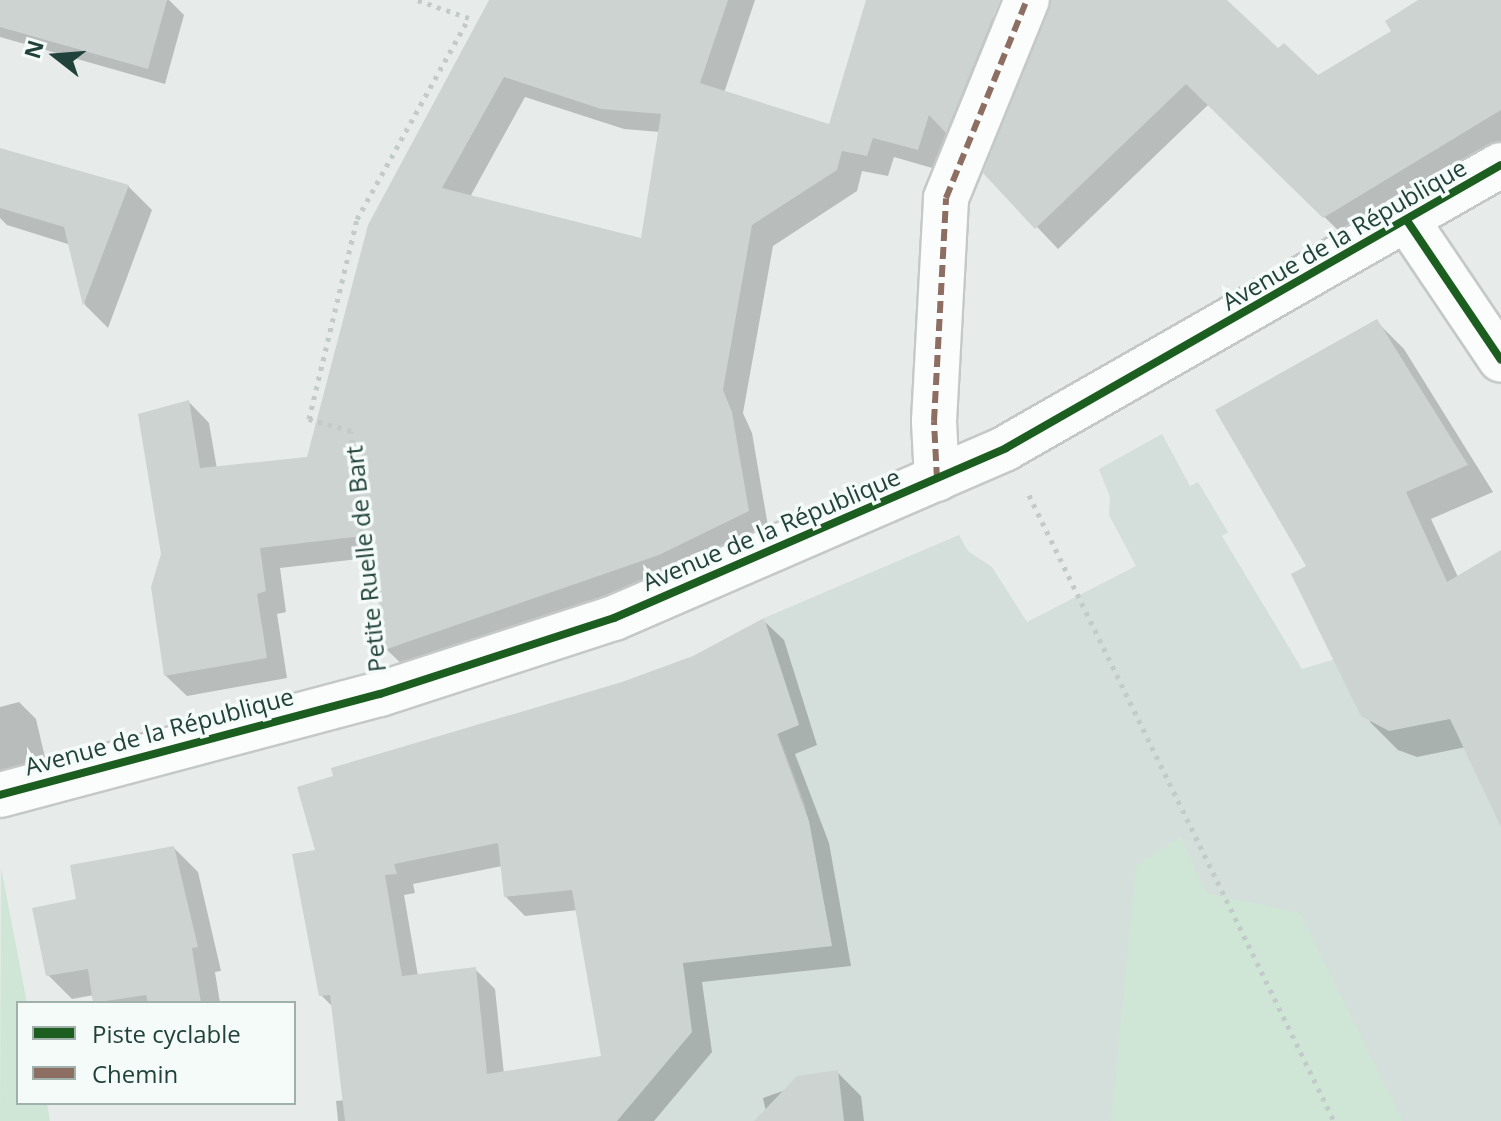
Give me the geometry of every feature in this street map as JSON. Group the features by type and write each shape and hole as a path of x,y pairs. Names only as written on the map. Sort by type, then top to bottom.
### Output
{"main road":[{"path":"937,479 934,421 946,198 1027,0"},
{"name":"Avenue de la République","path":"0,795 380,694 614,618 1006,448 1408,222 1501,165"},
{"path":"1408,222 1501,360"}],"path":[{"path":"1006,448 1334,1121"}],"shaded area":[{"path":"1162,434 1190,486 1198,482 1228,532 1222,536 1302,669 1401,639 1501,630 1501,1121 492,1121 611,1055 600,964 832,946 805,805 778,733 799,724 764,618 959,535 968,551 992,567 1027,622 1136,566 1109,515 1110,497 1099,469"}],"green space":[{"path":"1180,836 1206,893 1300,913 1403,1121 1111,1121 1136,866"},
{"path":"1,867 27,1001 16,1001 16,1105 47,1105 50,1121 0,1121"}],"building":[{"path":"0,0 167,0 148,69 0,27"},
{"path":"489,0 728,0 700,83 829,124 866,0 1000,0 946,133 929,115 918,150 873,138 867,156 842,151 837,170 752,225 723,390 732,412 749,511 659,555 384,650 371,535 260,548 266,591 257,594 267,658 164,676 151,587 161,554 138,414 189,400 200,468 307,457 368,225","holes":["504,77 601,109 661,114 641,238 442,188"]},
{"path":"1051,0 1227,0 1278,48 1284,43 1318,75 1391,31 1385,21 1418,0 1501,0 1501,110 1323,218 1186,84 1035,229 983,173"},
{"path":"0,148 129,185 83,306 64,227 0,208"},
{"path":"1377,319 1468,465 1406,492 1447,582 1501,550 1501,827 1450,719 1389,731 1361,716 1291,574 1306,566 1215,410"},
{"path":"764,618 799,725 777,734 809,821 832,946 683,963 692,1032 617,1121 345,1121 330,995 319,996 292,854 315,850 297,787 333,776 331,768 622,682 693,656","holes":["498,843 504,897 572,890 601,1056 487,1074 476,967 402,976 385,875 397,874 394,864"]},
{"path":"174,846 198,947 192,948 201,1001 148,1001 146,995 93,1001 88,969 46,976 32,908 76,899 70,865"},
{"path":"838,1070 844,1121 754,1121 797,1076"}],"marked path":[{"path":"937,479 934,421 946,198 1027,0"}],"cycle path":[{"path":"0,795 380,694 614,618 1006,448 1501,165"},
{"path":"1408,222 1501,360"}]}
